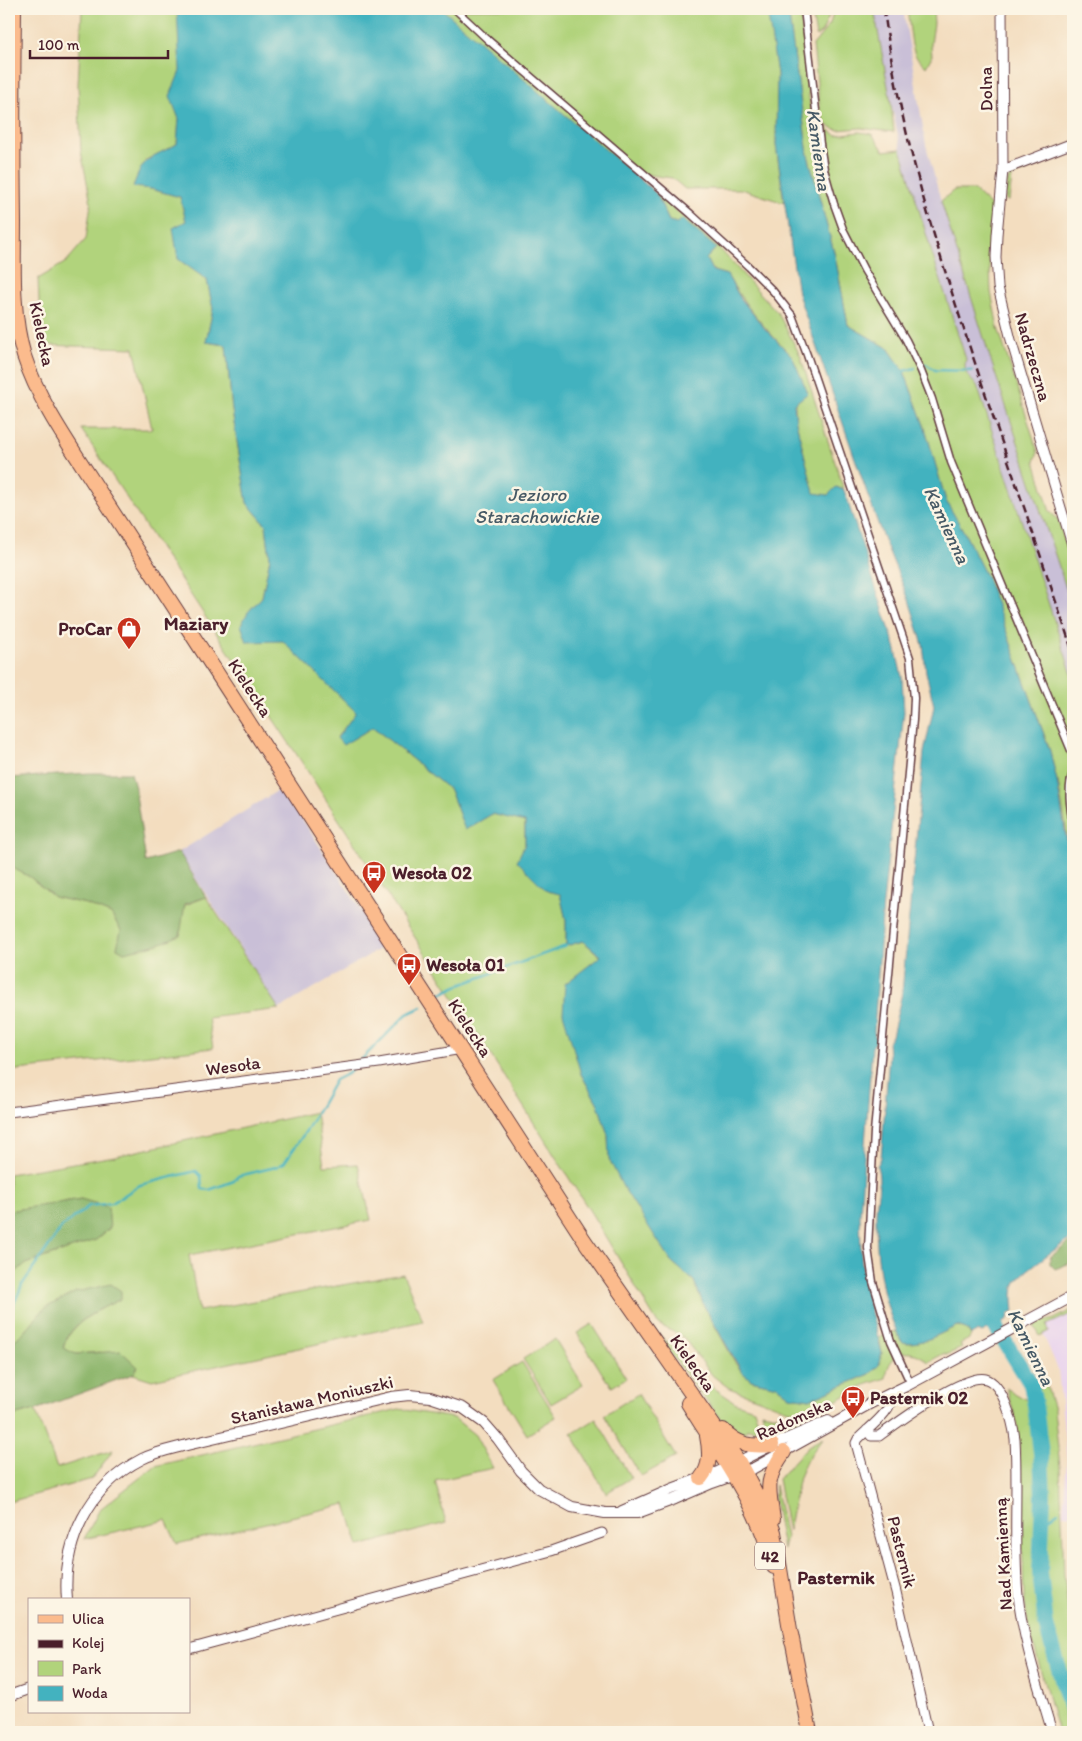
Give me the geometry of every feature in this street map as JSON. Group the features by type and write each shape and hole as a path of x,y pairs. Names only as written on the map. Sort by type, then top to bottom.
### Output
{"main road":[{"name":"Kielecka","path":"14,9 14,282 19,332 24,355 49,412 593,1252 705,1431 737,1469"},
{"name":"Kielecka","path":"593,1252 701,1406 737,1469"},
{"path":"701,1406 737,1442 754,1447 772,1445"},
{"path":"701,1478 707,1470 709,1460 705,1431"},
{"path":"774,1532 769,1481 774,1467 784,1452"},
{"name":"42","path":"737,1469 774,1532 792,1642 810,1732"},
{"name":"42","path":"737,1469 773,1563 792,1642"}],"street":[{"path":"455,9 488,40 723,242 773,291 792,315 910,658 914,698 913,720 874,1139 868,1248 873,1282 883,1315 891,1341 908,1378"},
{"path":"804,9 824,169 843,229 864,270 906,340 921,371 932,399 951,462 1073,755"},
{"name":"Dolna","path":"1002,9 1003,170"},
{"path":"1003,170 1073,143"},
{"name":"Nadrzeczna","path":"1003,170 996,257 999,291 1011,340 1073,548"},
{"path":"1073,772 1070,779 1070,802 1073,824"},
{"name":"Wesoła","path":"9,1112 379,1063 462,1049"},
{"name":"Radomska","path":"737,1469 772,1445 891,1394 1073,1296"},
{"name":"Nad Kamienną","path":"867,1430 873,1437 879,1436 914,1411 960,1385 977,1378 987,1379 998,1388 1014,1430 1016,1447 1018,1595 1026,1638 1052,1732"},
{"name":"Pasternik","path":"891,1394 892,1400 888,1408 856,1443 896,1592 928,1732"},
{"name":"Stanisława Moniuszki","path":"67,1598 68,1559 79,1524 100,1492 128,1468 141,1460 164,1451 391,1397 409,1395 425,1397 463,1408 484,1423 498,1439 520,1471 543,1491 572,1507 600,1513 637,1512 676,1499 712,1483 737,1469"},
{"name":"Radomska","path":"737,1469 754,1468 873,1402"},
{"name":"Stanisława Moniuszki","path":"619,1512 643,1500 701,1478 737,1469"},
{"path":"190,1649 551,1551 602,1533"},
{"path":"9,1696 28,1689"}],"shaded area":[{"path":"874,9 903,9 926,145 941,201 992,364 1073,609 1073,678 977,385 968,378 964,366 966,358 901,149"},
{"path":"282,788 384,946 279,1009 179,852"},
{"path":"1073,1313 1073,1514 1063,1515 1067,1460 1058,1369 1043,1334 1049,1331 1046,1325"}],"green space":[{"path":"82,9 768,9 777,74 776,145 784,203 741,189 685,189 672,178 177,113 179,119 177,144 146,160 133,186 180,197 186,221 178,259 207,280 213,309 206,342 226,345 232,410 247,503 266,525 270,558 262,597 248,612 283,641 357,712 337,737 344,744 373,727 450,790 465,829 492,814 525,821 525,844 560,894 566,920 566,946 583,941 601,957 565,984 581,1074 598,1104 608,1135 609,1159 671,1261 694,1281 704,1306 736,1364 751,1380 777,1386 790,1396 810,1399 870,1374 879,1365 882,1353 879,1337 896,1331 902,1342 909,1343 923,1341 957,1326 966,1329 971,1335 969,1339 960,1344 962,1348 946,1355 945,1353 928,1362 914,1354 901,1354 891,1362 886,1378 865,1385 830,1404 829,1402 825,1405 826,1407 817,1412 788,1410 729,1388 713,1376 683,1337 658,1324 593,1216 478,1035 301,761 81,429 152,429 134,348 41,345 38,279 66,262 86,239 91,203 81,151 78,85"},
{"path":"788,9 800,9 811,116 836,135 859,132 872,134 884,151 901,149 966,359 966,370 968,376 977,385 1073,678 1073,870 1058,781 1050,751 987,578 946,501 925,428 904,371 888,348 848,325 835,256 808,155"},
{"path":"811,9 832,9 822,32 816,36"},
{"path":"834,9 874,9 891,103 894,132 860,128 838,130 828,126 821,120 813,45 830,24"},
{"path":"907,9 933,9 932,56 926,67 915,55"},
{"path":"1039,159 1041,165 1012,177 1009,200 1007,201 1005,198 1006,188 1013,172"},
{"path":"954,190 974,190 993,208 989,243 991,292 998,328 1038,452 1035,461 1050,512 1058,519 1073,570 1073,609 992,364 941,201"},
{"path":"656,193 720,249 778,313 800,355 844,490 836,487 828,495 814,494 796,422 792,356 757,318 727,275 714,271 706,259 716,248 677,223 669,221"},
{"path":"90,773 131,773 146,862 179,852 206,897 185,904 180,935 159,944 124,952 117,948 121,930 111,914 86,904 54,897 30,877 9,866 9,778"},
{"path":"9,866 30,877 54,897 86,904 111,914 121,930 206,897 279,1009 208,1018 213,1048 9,1071"},
{"path":"316,1112 324,1166 358,1164 371,1220 189,1255 199,1311 403,1274 423,1321 152,1380 133,1374 138,1367 100,1352 76,1354 62,1349 72,1331 86,1318 121,1299 45,1308 23,1333 9,1345 9,1278 25,1264 96,1240 110,1227 81,1199 9,1211 9,1174 115,1156"},
{"path":"81,1199 108,1207 110,1228 96,1240 25,1264 9,1278 9,1211"},
{"path":"1073,1240 1073,1262 1055,1269 1050,1264 1050,1257"},
{"path":"111,1284 121,1291 121,1299 94,1312 78,1324 63,1348 76,1354 121,1351 138,1367 133,1374 35,1410 9,1417 9,1345 23,1333 45,1308 76,1292"},
{"path":"1073,1309 1073,1313 1047,1325 1049,1331 1040,1336 1034,1326 1040,1322 1054,1319"},
{"path":"592,1324 626,1378 612,1387 577,1333"},
{"path":"649,1326 685,1357 705,1382 736,1403 754,1409 759,1425 766,1424 762,1412 786,1417 811,1419 791,1429 747,1429 741,1438 727,1427"},
{"path":"555,1339 583,1385 551,1404 523,1359"},
{"path":"522,1362 556,1417 527,1435 493,1380"},
{"path":"1043,1373 1054,1410 1060,1467 1064,1574 1068,1609 1073,1626 1073,1732 1058,1732 1028,1625 1024,1596 1019,1441 1015,1415 1006,1388 1035,1405"},
{"path":"638,1394 676,1457 641,1476 604,1415"},
{"path":"399,1409 454,1418 475,1435 493,1468 435,1481 446,1523 359,1546 346,1504 177,1544 166,1520 84,1539 100,1509 155,1466"},
{"path":"35,1410 57,1468 113,1450 92,1479 9,1502 9,1417"},
{"path":"596,1419 631,1478 606,1493 572,1434"},
{"path":"755,1433 787,1433 762,1441 751,1442"},
{"path":"823,1438 806,1461 799,1477 788,1532 778,1479 808,1446"},
{"path":"775,1485 786,1537 783,1549 774,1499"}],"water":[{"name":"Jezioro Starachowickie","path":"177,9 442,9 656,193 669,221 677,223 682,219 716,248 706,259 713,271 727,275 741,299 766,330 792,356 808,393 794,404 796,422 814,493 828,495 836,487 844,490 895,646 902,677 904,712 883,903 874,1031 876,1041 872,1047 860,1214 861,1255 865,1289 882,1353 879,1365 870,1374 810,1399 790,1396 777,1386 751,1380 742,1372 704,1306 694,1281 671,1261 623,1187 609,1159 608,1135 598,1104 581,1074 563,1013 565,984 601,956 583,941 566,946 566,920 560,894 547,891 517,861 525,844 525,822 492,814 465,830 450,790 373,727 343,745 337,738 356,712 283,641 247,642 241,625 248,612 262,597 270,558 266,525 247,503 232,410 226,345 206,342 213,309 207,280 178,259 173,228 186,221 180,197 151,189 133,187 141,169 149,159 177,144 179,119 170,96 180,71"},
{"path":"767,9 788,9 808,155 835,256 848,325 888,348 904,371 925,428 946,501 987,578 1050,751 1057,781 1073,879 1073,1237 1018,1279 1013,1291 1014,1312 1009,1314 1008,1319 998,1325 994,1324 993,1327 982,1333 978,1331 971,1335 966,1329 957,1326 923,1341 902,1342 889,1312 881,1280 877,1248 876,1215 879,1178 877,1166 881,1158 889,1055 888,1042 892,1036 902,993 924,752 934,706 926,672 923,645 909,600 882,535 798,294 776,145 777,74"}],"waterway":[{"path":"922,366 926,364 935,370 973,371"},
{"path":"904,371 915,368"},
{"path":"438,995 457,986 566,946"},
{"path":"358,1063 407,1014 422,1007"},
{"path":"9,1316 22,1285 62,1227 89,1206 112,1203 140,1185 196,1171 201,1176 202,1189 209,1190 234,1181 238,1176 276,1167 284,1163 308,1128 335,1080 349,1073 352,1069"},
{"name":"Kamienna","path":"994,1303 991,1310 994,1324 1031,1384 1041,1453 1043,1497 1040,1573 1046,1625 1073,1717"},
{"path":"1042,1523 1058,1512"}],"railway":[{"path":"884,9 900,104 923,197 981,381 1073,653"}],"place":[{"name":"ProCar","path":"129,650"},
{"name":"Wesoła 02","path":"374,894"},
{"name":"Wesoła 01","path":"409,986"},
{"name":"Pasternik 02","path":"853,1419"}],"district":[{"name":"Maziary","path":"196,623"},
{"name":"Pasternik","path":"836,1577"}]}
